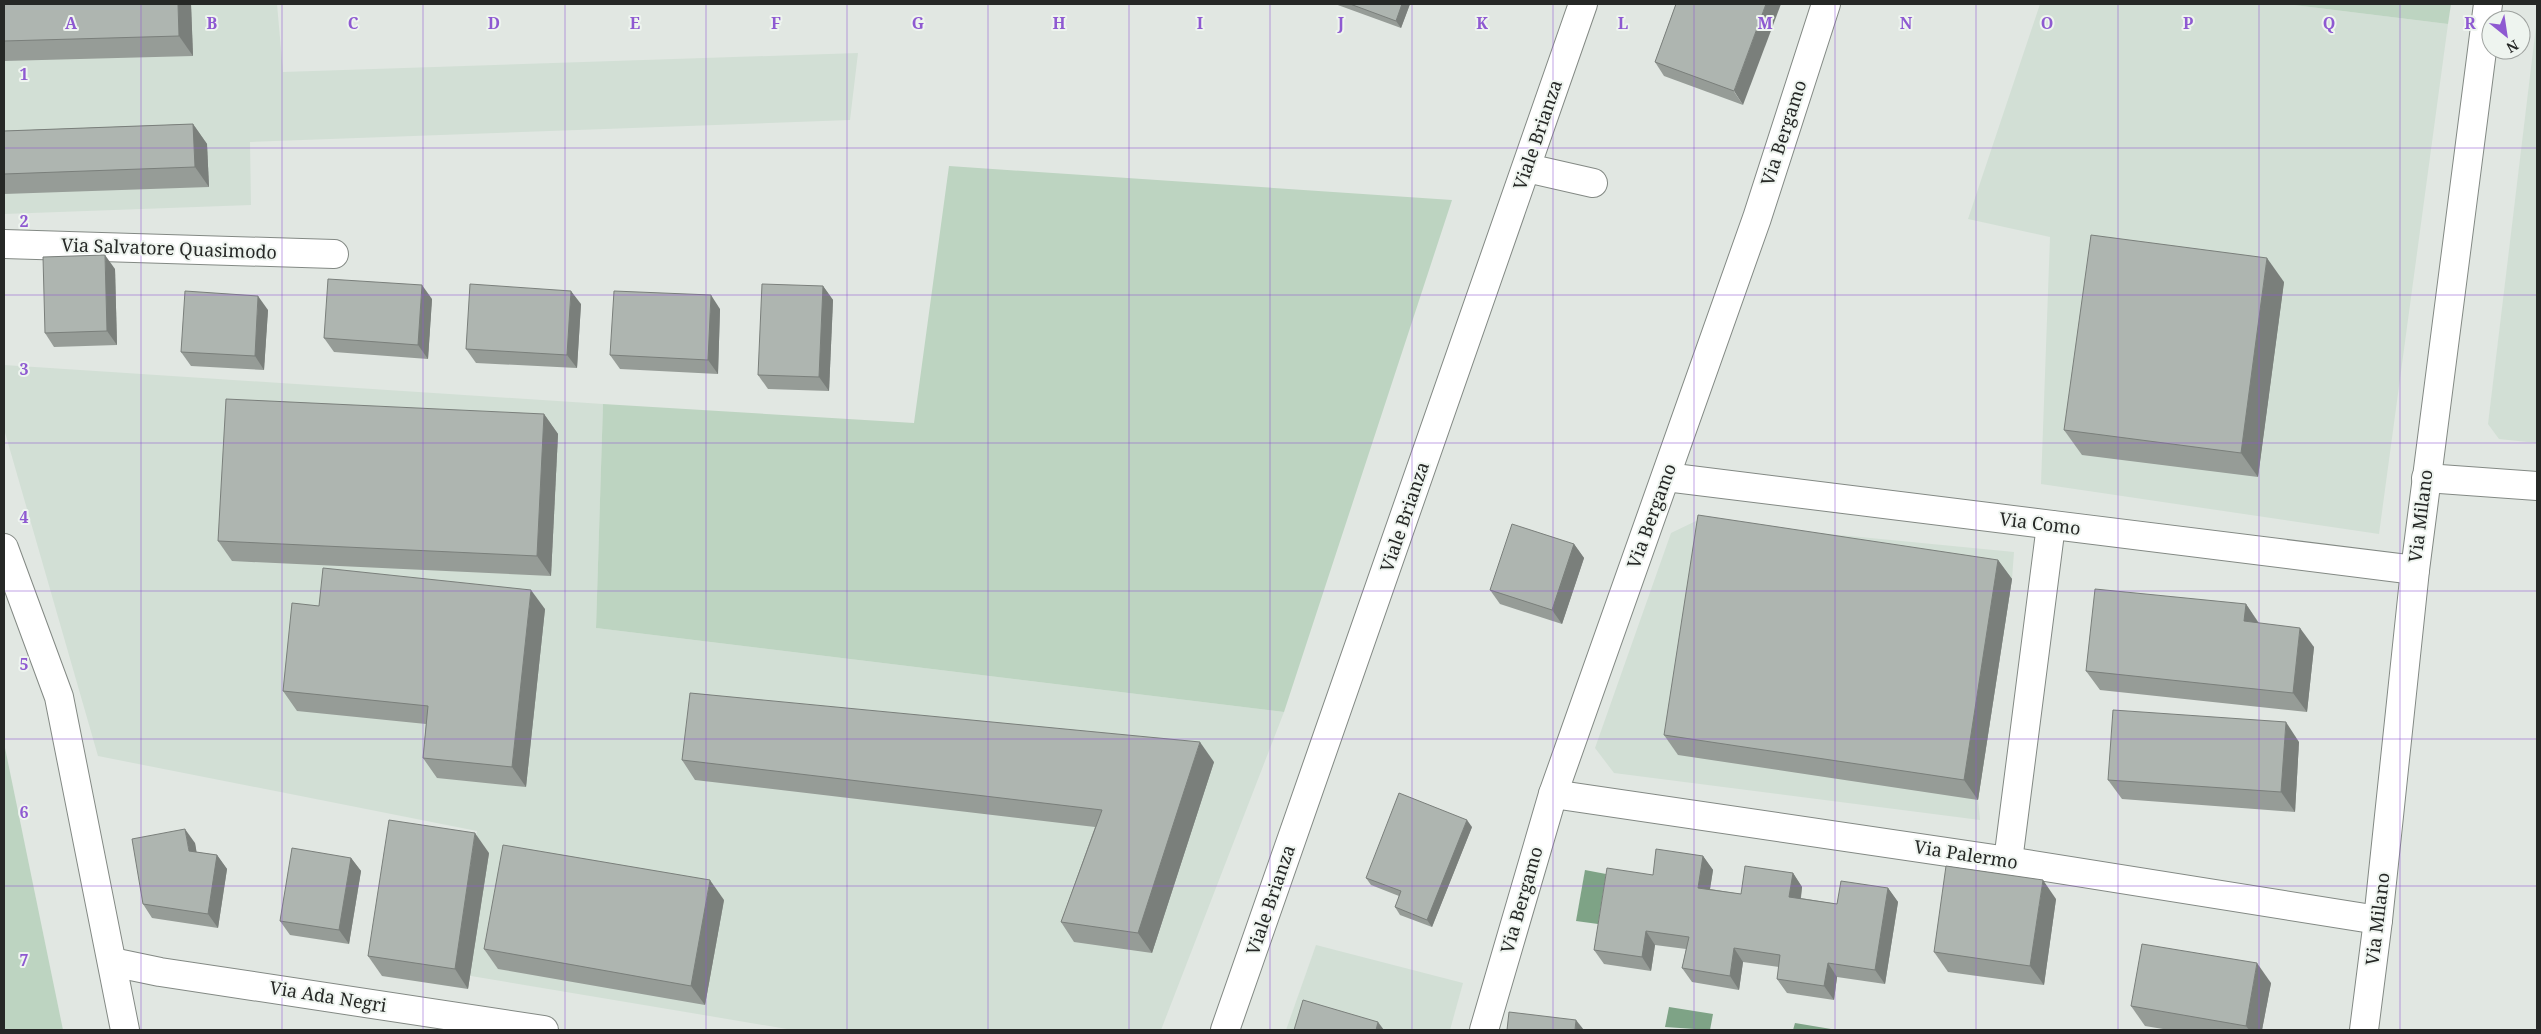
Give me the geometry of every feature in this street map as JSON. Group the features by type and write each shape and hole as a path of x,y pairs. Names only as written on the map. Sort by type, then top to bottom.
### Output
{"street":[{"name":"Viale Brianza","path":"1225,1030 1583,4"},
{"name":"Via Bergamo","path":"1484,1030 1553,794 1757,218 1826,4"},
{"name":"Via Milano","path":"2364,1030 2378,920 2426,478 2488,4"},
{"path":"1527,168 1594,183"},
{"name":"Via Salvatore Quasimodo","path":"4,244 334,254"},
{"name":"Via Como","path":"1666,477 2415,570"},
{"path":"2426,478 2537,486"},
{"path":"2008,861 2051,525"},
{"path":"4,548 59,697 125,1030"},
{"name":"Via Palermo","path":"1553,794 2008,861 2378,920"},
{"name":"Via Ada Negri","path":"112,962 160,972 544,1030"}],"shaded area":[{"path":"4,4 277,4 283,72 858,53 850,120 250,142 251,205 4,214"},
{"path":"2040,4 2285,4 2448,24 2379,534 2041,484 2050,237 1968,219"},
{"path":"2285,4 2451,4 2448,24"},
{"path":"2537,18 2537,443 2499,439 2488,424"},
{"path":"949,166 1452,200 1284,712 596,628 603,404 914,423"},
{"path":"4,365 603,404 596,628 1284,712 1161,1030 793,1030 459,974 477,831 98,756 4,429"},
{"path":"1696,521 2014,552 2012,579 1978,800 1980,820 1614,773 1595,748 1671,533"},
{"path":"4,743 63,1030 4,1030"},
{"path":"1585,870 1606,874 1598,924 1576,921"},
{"path":"1316,945 1463,983 1450,1030 1286,1030"},
{"path":"1669,1007 1713,1014 1710,1030 1665,1027"},
{"path":"1795,1023 1837,1030 1793,1030"}],"building":[{"path":"4,4 178,4 179,36 4,41"},
{"path":"1350,4 1402,4 1396,21"},
{"path":"1676,4 1766,4 1734,91 1655,62"},
{"path":"193,124 195,167 4,174 4,131"},
{"path":"2091,235 2267,258 2241,453 2064,430"},
{"path":"105,255 107,331 45,333 43,257"},
{"path":"328,279 422,285 418,345 324,338"},
{"path":"470,284 571,291 567,355 466,349"},
{"path":"762,284 823,286 819,377 758,375"},
{"path":"185,291 258,296 255,356 181,352"},
{"path":"614,291 711,295 708,360 610,355"},
{"path":"226,399 544,414 537,556 218,541"},
{"path":"1698,515 1998,560 1964,780 1664,735"},
{"path":"1512,524 1574,544 1552,610 1490,590"},
{"path":"323,568 531,590 512,767 423,758 428,706 283,691 292,603 319,606"},
{"path":"2095,589 2246,604 2244,621 2300,628 2293,693 2086,671"},
{"path":"690,693 1200,742 1138,933 1061,922 1102,810 682,760"},
{"path":"2113,710 2286,722 2281,792 2108,780"},
{"path":"1399,793 1467,820 1427,920 1395,907 1401,891 1366,878"},
{"path":"389,820 475,833 455,969 368,956"},
{"path":"185,829 189,851 217,855 208,914 143,904 132,839"},
{"path":"503,845 710,880 691,986 484,949"},
{"path":"292,848 351,858 339,930 280,921"},
{"path":"1656,849 1703,856 1698,888 1741,894 1745,866 1793,873 1789,897 1837,904 1841,881 1888,888 1875,970 1828,963 1824,986 1777,979 1780,955 1734,948 1730,976 1682,968 1689,937 1646,931 1642,957 1594,950 1607,868 1653,875"},
{"path":"1946,866 2043,880 2030,966 1934,952"},
{"path":"2142,944 2257,963 2246,1026 2131,1006"},
{"path":"1303,1000 1378,1022 1376,1030 1294,1030"},
{"path":"1509,1012 1576,1020 1575,1030 1507,1030"}]}
